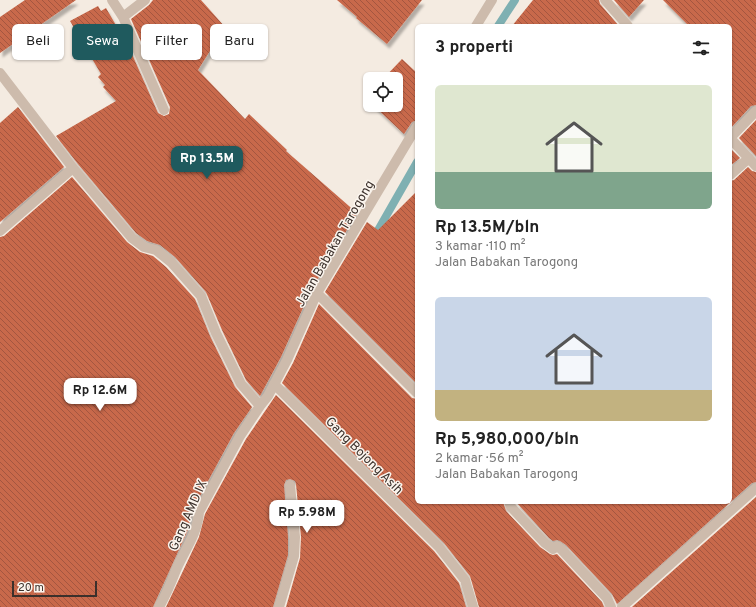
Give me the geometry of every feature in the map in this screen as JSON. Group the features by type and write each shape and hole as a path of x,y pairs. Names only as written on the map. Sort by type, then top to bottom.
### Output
{"street":[{"path":"112,0 123,17 164,110"},
{"path":"123,17 145,0"},
{"path":"477,24 492,0"},
{"path":"605,0 626,24"},
{"path":"0,73 73,168 132,238 144,247 156,250 171,262 201,296 216,333 241,384 260,406"},
{"path":"732,136 756,111"},
{"name":"Jalan Babakan Tarogong","path":"268,396 287,360 317,293 415,129"},
{"path":"732,140 753,162 732,174"},
{"path":"0,231 73,168"},
{"path":"317,293 415,391"},
{"name":"Gang Bojong Asih","path":"274,384 439,547 465,580 473,607"},
{"name":"Gang AMD IX","path":"159,607 199,523 200,512 240,436 268,396"},
{"path":"279,607 294,556 295,537 290,485"},
{"path":"622,607 756,488"},
{"path":"510,504 545,543 553,549 557,546 561,549 606,598 611,607"}],"building":[{"path":"25,0 76,0 42,24 12,24 12,45 0,53 0,17"},
{"path":"153,0 201,0 222,24 210,24 210,51 198,70 245,119 249,114 287,150 286,151 357,213 311,290 281,357 260,396 246,380 206,292 175,257 160,245 147,241 136,233 56,136 116,101 103,87 105,85 98,77 101,74 93,60 133,60 133,57 158,113 164,116 169,114 170,107 149,60 202,60 202,24 141,24 141,42 131,19"},
{"path":"337,0 422,0 387,44"},
{"path":"533,0 599,0 600,4 617,24 514,24"},
{"path":"614,0 644,0 629,17"},
{"path":"663,0 756,0 756,105 751,106 732,127 732,24 687,24"},
{"path":"98,6 101,11 106,8 115,24 72,24 70,21"},
{"path":"402,59 415,71 415,121 412,122 404,134 380,112 403,112 403,72 390,72"},
{"path":"18,107 64,167 0,222 0,123"},
{"path":"756,120 756,156 739,138"},
{"path":"732,150 740,158 732,164"},
{"path":"748,167 752,171 756,172 756,482 752,483 732,501 732,180"},
{"path":"72,177 127,242 140,252 153,256 166,267 195,299 210,336 235,387 252,407 234,433 193,509 187,532 153,607 0,607 0,237 4,236"},
{"path":"415,193 415,382 325,292 367,222 378,230"},
{"path":"319,304 412,398 415,399 415,504 504,504 506,511 540,547 550,554 557,554 602,602 604,607 479,607 470,576 444,543 282,383 293,363"},
{"path":"276,395 434,551 459,583 466,607 286,607 300,558 301,537 296,484 295,481 290,479 286,480 284,485 288,555 273,607 166,607 199,537 205,514 246,439"},
{"path":"756,497 756,607 632,607"},
{"path":"518,504 729,504 617,604 612,594 566,545 560,541 553,541"}],"waterway":[{"path":"499,24 515,0"},
{"path":"373,239 415,166"}]}
